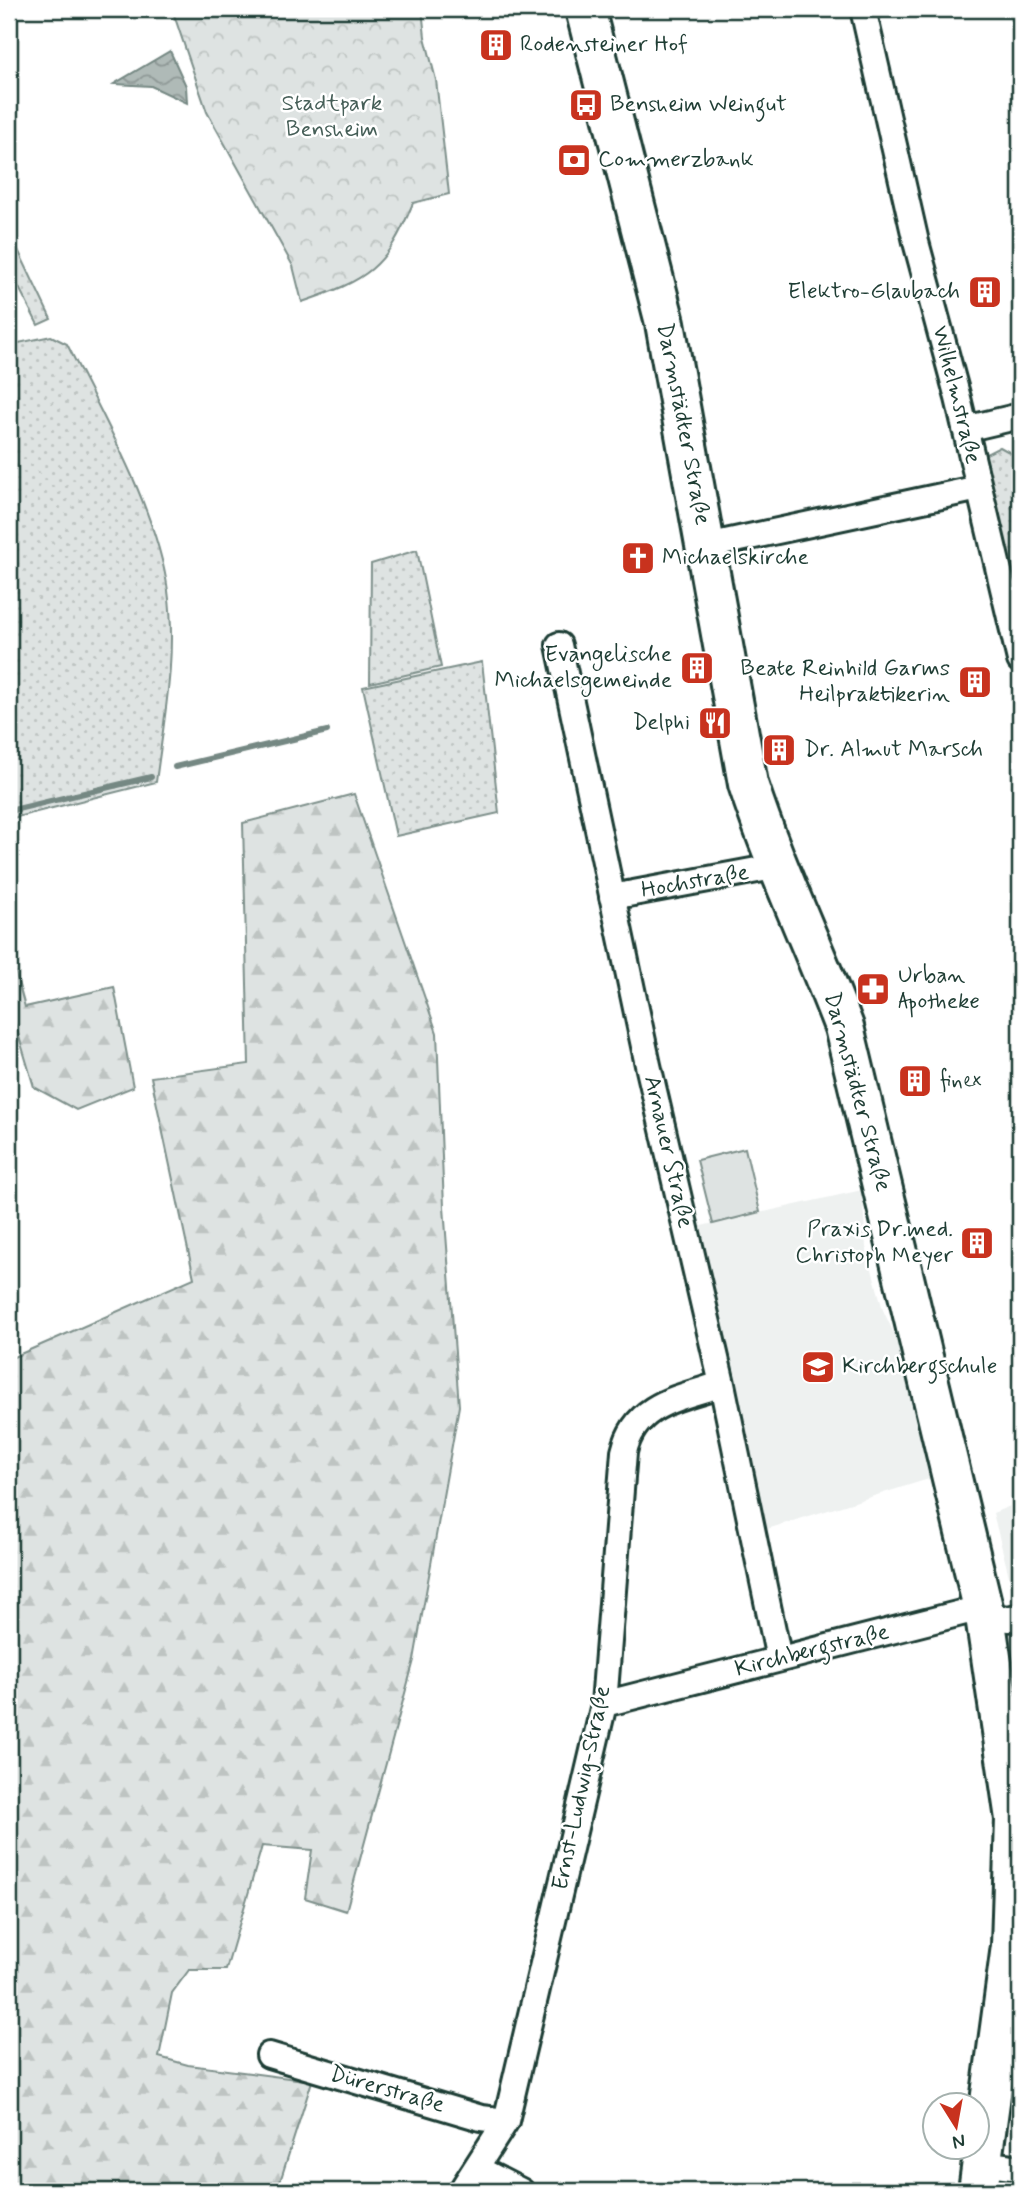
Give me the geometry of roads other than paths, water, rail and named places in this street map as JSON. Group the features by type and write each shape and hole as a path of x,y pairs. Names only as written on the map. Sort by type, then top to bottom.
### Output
{"main road":[{"name":"Darmstädter Straße","path":"585,9 662,313 707,546 748,784 766,837 844,1027 1003,1616 1015,1819 1011,1946 979,2177"}],"street":[{"name":"Wilhelmstraße","path":"863,9 916,242 965,429 1020,660"},
{"path":"965,429 1020,416"},
{"path":"707,546 979,488"},
{"name":"Arnauer Straße","path":"559,645 612,897 722,1384 779,1659"},
{"name":"Hochstraße","path":"612,897 779,866"},
{"name":"Ernst-Ludwig-Straße","path":"461,2191 478,2169 506,2120 604,1704 624,1452 629,1432 640,1419 662,1405 722,1384"},
{"name":"Kirchbergstraße","path":"604,1704 965,1612 1003,1616"},
{"name":"Dürerstraße","path":"269,2055 481,2118 506,2120"},
{"path":"979,2177 1020,2168"},
{"path":"478,2169 521,2191"}],"water":[{"path":"170,51 186,86 187,103 151,86 114,84"}],"waterway":[{"path":"175,767 327,731"},
{"path":"9,811 151,777"}],"place":[{"name":"Rodensteiner Hof","path":"496,45"},
{"name":"Bensheim Weingut","path":"586,105"},
{"name":"Commerzbank","path":"574,160"},
{"name":"Elektro-Glaubach","path":"985,292"},
{"name":"Michaelskirche","path":"638,558"},
{"name":"Evangelische Michaelsgemeinde","path":"697,668"},
{"name":"Beate Reinhild Garms Heilpraktikerin","path":"975,682"},
{"name":"Delphi","path":"715,723"},
{"name":"Dr. Almut Marsch","path":"779,750"},
{"name":"Urban Apotheke","path":"873,989"},
{"name":"finex","path":"915,1081"},
{"name":"Praxis Dr.med. Christoph Meyer","path":"977,1243"},
{"name":"Kirchbergschule","path":"818,1367"}],"park label":[{"name":"Stadtpark Bensheim","path":"332,117"}]}
